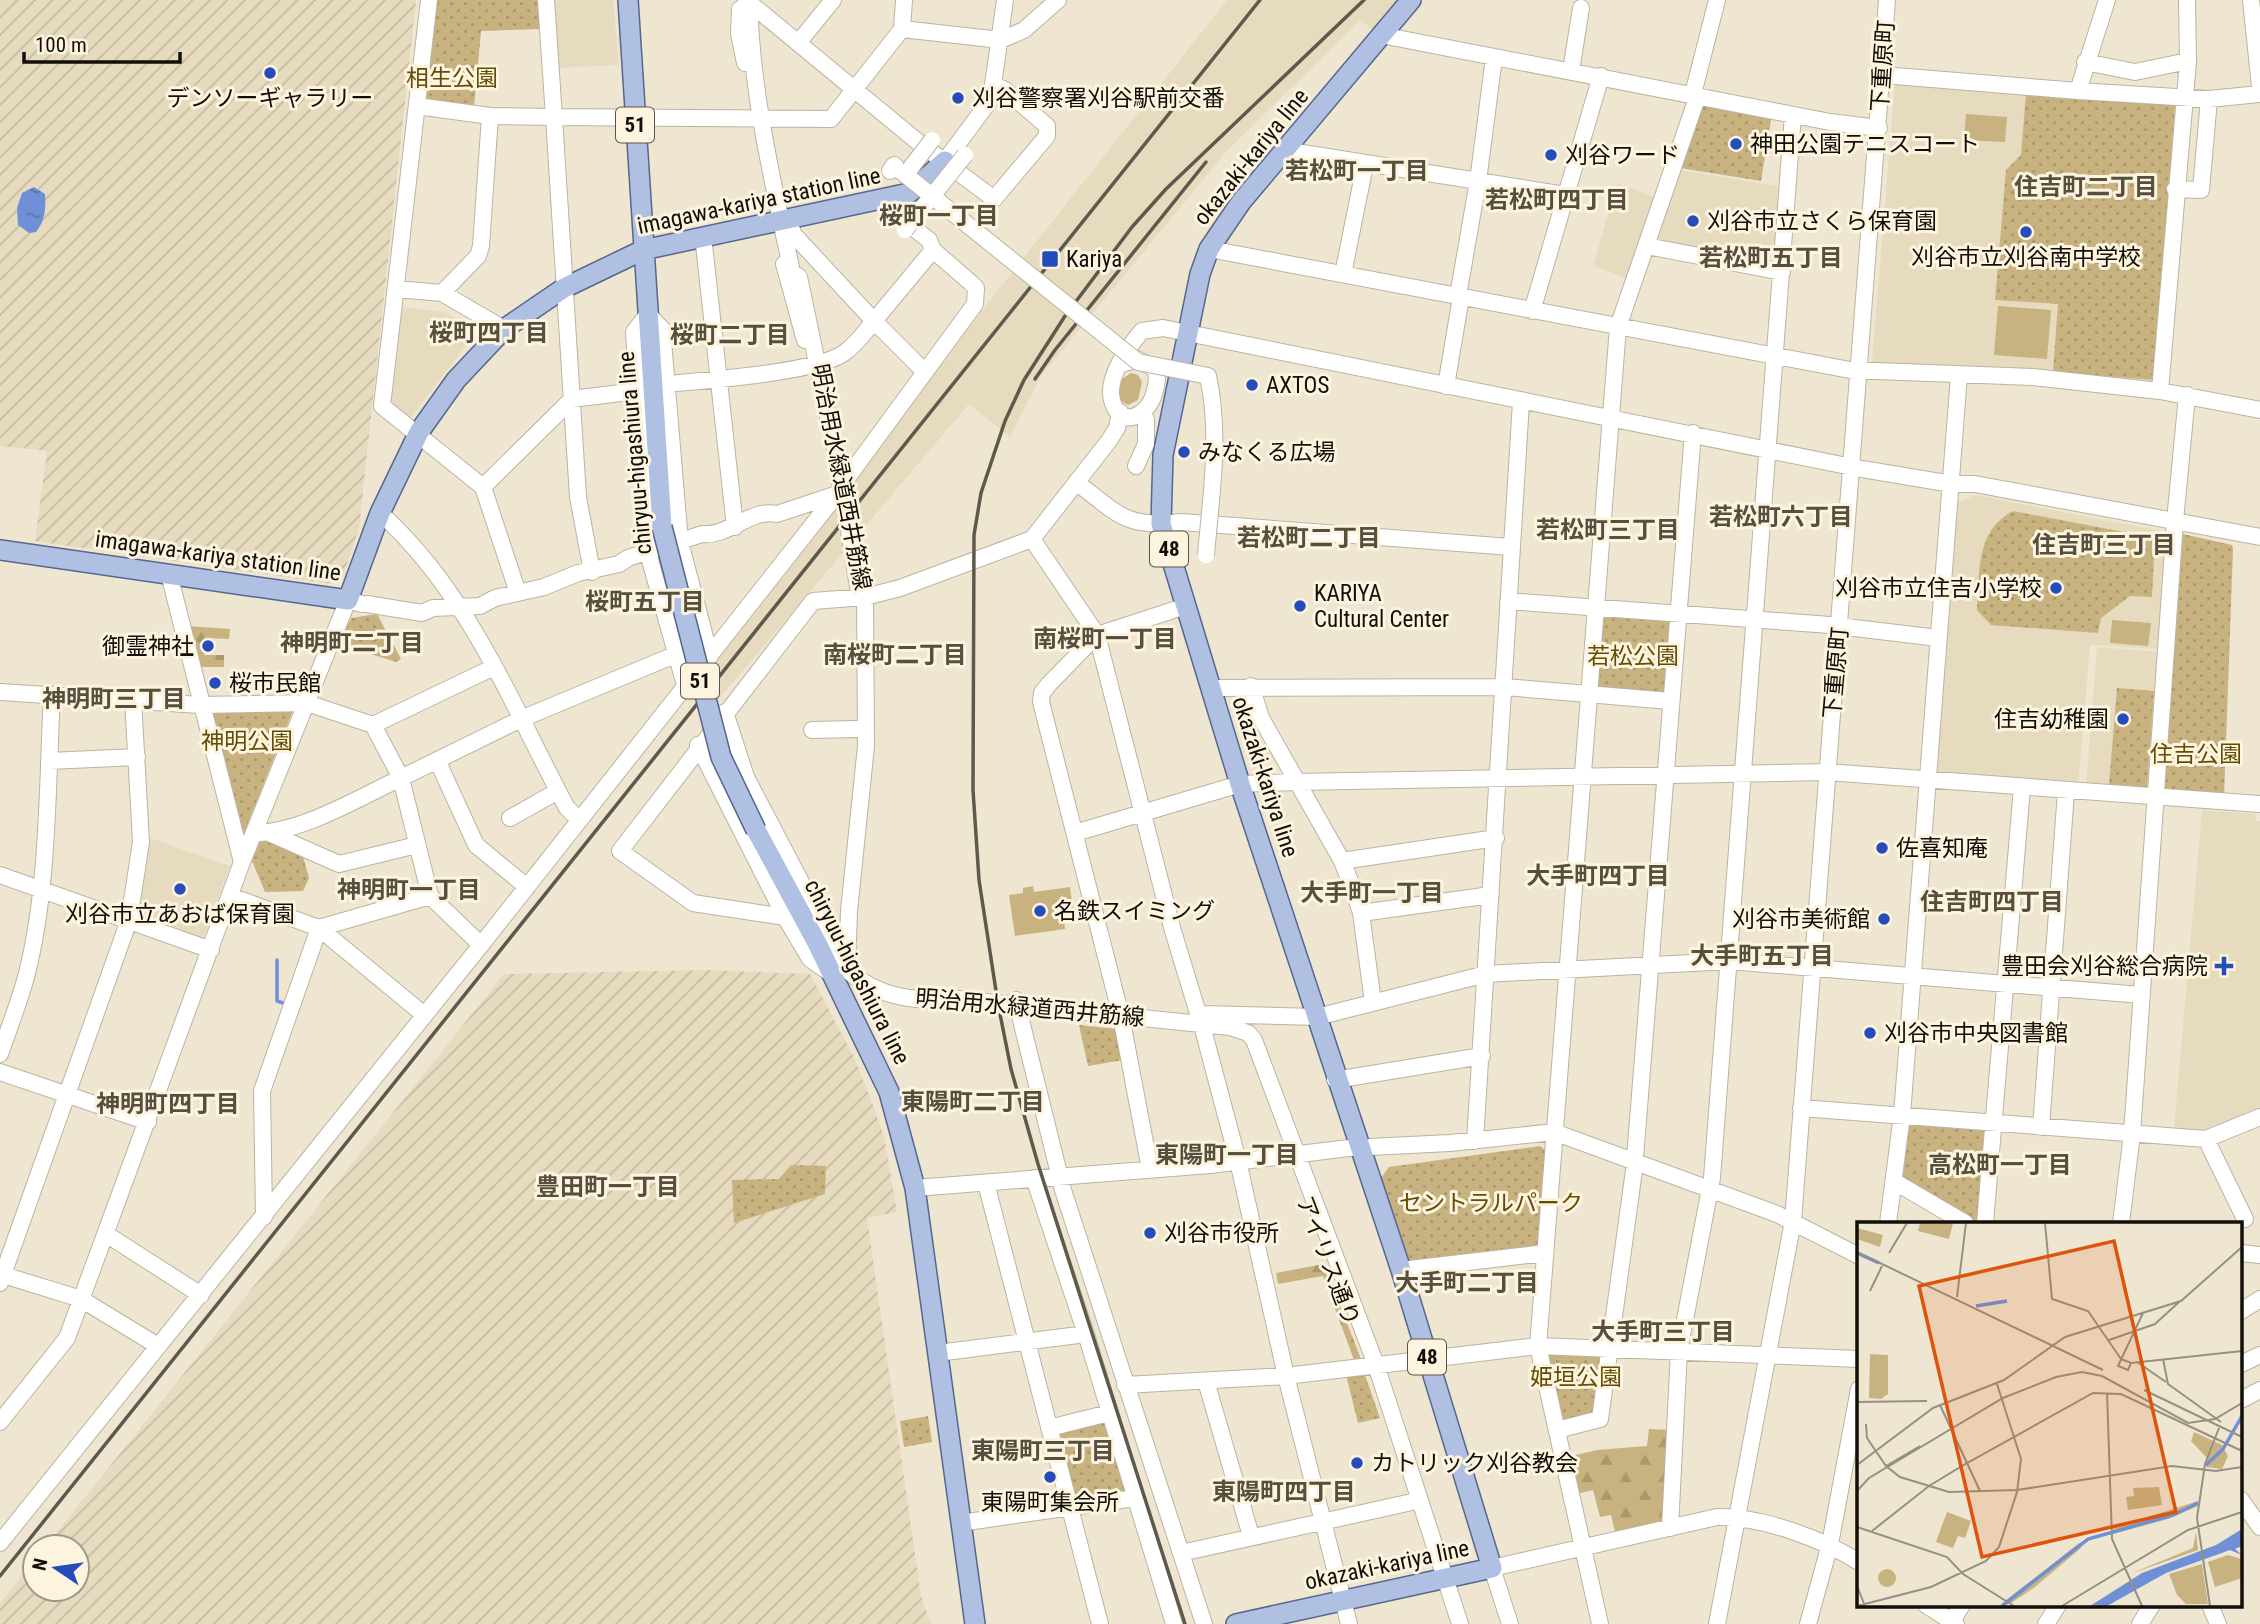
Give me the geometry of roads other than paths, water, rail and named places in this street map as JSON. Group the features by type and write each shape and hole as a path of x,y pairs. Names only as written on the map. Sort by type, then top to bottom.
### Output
{"main road":[{"name":"chiryuu-higashiura line","path":"628,0 662,527 707,708 732,784 817,943 889,1092 915,1188"},
{"name":"okazaki-kariya line","path":"1236,1624 1261,1622 1341,1599 1492,1568 1401,1270 1335,1080 1317,1017 1240,784 1161,524 1163,455 1200,274 1209,249 1241,201 1411,0"},
{"name":"imagawa-kariya station line","path":"0,550 359,603 380,513 419,432 456,380 504,329 564,288 643,250 909,193 945,161"},
{"path":"915,1188 975,1624"}],"street":[{"path":"429,0 382,406 419,432 483,487 519,593"},
{"path":"546,0 578,497 592,572"},
{"path":"798,43 832,0"},
{"path":"417,106 490,116 831,119 902,29 904,0"},
{"path":"945,161 984,112 994,85 1006,0"},
{"path":"902,29 1001,40 1024,30 1058,0"},
{"path":"1600,1624 1538,1346 1618,327 1696,94 1717,0"},
{"name":"下重原町","path":"1717,1624 1793,1221 1888,0"},
{"path":"2078,91 2085,62 2107,0"},
{"path":"2160,391 2175,189 2188,61 2187,0"},
{"path":"2250,0 2260,87"},
{"path":"746,1 918,142 994,199 1047,135 1047,126 1005,90 994,85"},
{"name":"明治用水緑道西井筋線","path":"746,1 756,119 792,272 799,277 815,364 840,473 839,487 863,608 867,677 866,746 849,911 847,970 876,991 891,997 932,1001 958,999 1017,1007"},
{"path":"1571,71 1581,8"},
{"path":"1381,36 1696,94 1793,115 1879,128"},
{"path":"1446,386 1494,58"},
{"path":"2085,62 2135,72 2188,61"},
{"path":"1883,75 2184,98 2209,99 2260,94"},
{"path":"1532,311 1601,76"},
{"path":"2175,189 2201,190 2209,99"},
{"path":"1670,1528 1679,1350 1710,1189 1793,115"},
{"path":"442,293 478,256 481,246 490,116"},
{"path":"932,140 898,173 933,196 1102,339 1138,362 1208,376 1216,411 1216,444 1206,555"},
{"path":"1284,150 1566,195"},
{"path":"905,230 965,155"},
{"path":"1343,274 1365,164"},
{"path":"0,1543 264,1217 710,656 975,304 977,296 971,283 933,250 929,240 879,201"},
{"path":"781,220 925,372"},
{"path":"703,236 735,527"},
{"path":"1647,246 1782,272"},
{"path":"1209,249 1776,357 1859,370 2033,377 2160,391 2260,410"},
{"path":"668,384 815,364 845,353 933,250"},
{"path":"397,289 442,293 504,329"},
{"path":"685,685 648,553 634,332 648,314 662,329 680,542 710,656"},
{"path":"785,917 693,903 620,851 698,745 813,601 860,597 940,575 1032,539 1117,428 1119,412 1112,401 1112,391 1119,365 1142,331 1163,328 1521,402 1611,417 1851,465 1952,484 1975,484 2260,537"},
{"path":"1119,365 1137,359 1155,369 1158,376 1146,419 1146,444 1133,464 1139,441 1131,428"},
{"path":"1888,1222 1902,1115 1959,376"},
{"path":"483,487 572,399 637,391"},
{"path":"2121,1222 2132,1134 2175,521 2187,395"},
{"path":"1119,412 1141,416 1152,402"},
{"path":"1475,1141 1496,838 1521,402"},
{"path":"1108,442 1119,432 1146,419"},
{"path":"1557,1430 1600,1419 1634,1160 1676,615 1693,433"},
{"path":"1076,482 1126,520 1143,525 1181,522 1511,548"},
{"path":"0,1422 67,1338 242,862 261,833 307,703 359,603 399,608 407,613 422,613 433,608 460,609 480,606 495,598 544,587 578,573 592,572 680,542 735,527 743,520 776,514 839,487"},
{"path":"380,513 460,609 494,667 568,808 580,820"},
{"path":"1032,539 1097,635 1145,813 1173,931 1238,1161 1286,1376 1349,1624"},
{"path":"169,574 200,705 242,862"},
{"path":"698,745 785,917 810,959 830,973 841,929 857,729 860,597"},
{"path":"1508,601 1840,627 1938,638"},
{"path":"1150,1169 1120,1016 1041,702 1042,692 1097,635 1186,606"},
{"path":"261,833 331,812 521,719 677,654"},
{"path":"373,725 494,667"},
{"path":"1251,686 1261,718 1342,861 1361,913 1373,1002"},
{"path":"1211,688 1505,687 1670,701"},
{"path":"0,692 200,705 307,703 373,725 401,778 429,896 481,945"},
{"path":"0,1054 26,978 40,889 52,695"},
{"path":"133,699 141,842 129,920 2,1277 81,1299 158,1346"},
{"path":"725,712 747,776 836,951"},
{"path":"812,730 857,729"},
{"path":"49,761 137,757"},
{"path":"437,760 476,845 527,887"},
{"path":"1075,833 1240,784 1296,782 1827,772 2066,792 2260,804"},
{"path":"1985,1222 2022,788"},
{"path":"510,818 558,790"},
{"path":"2041,1127 2066,792"},
{"path":"261,833 340,864 417,845"},
{"path":"1342,861 1496,838"},
{"path":"0,875 211,950"},
{"path":"1361,913 1491,895"},
{"path":"230,896 319,928 424,1014"},
{"path":"319,928 429,896"},
{"path":"264,1217 262,1091 319,928"},
{"path":"1204,1624 1059,1176 1017,1007 1201,1024 1317,1017 1486,974 1729,961 2141,995"},
{"name":"アイリス通り","path":"1201,1024 1244,1040 1296,1155 1375,1366"},
{"path":"1335,1080 1482,1056"},
{"path":"0,1072 148,1122"},
{"path":"1801,1108 2206,1139 2260,1117"},
{"path":"915,1188 1554,1132 1793,1221 1857,1255"},
{"path":"2206,1139 2245,1219"},
{"path":"1034,1178 1086,1334 1174,1624"},
{"path":"1895,1182 1963,1222"},
{"path":"986,1183 1024,1340 1100,1624"},
{"path":"106,1234 201,1295"},
{"path":"1401,1270 1545,1253"},
{"path":"2242,1253 2260,1255"},
{"path":"2242,1310 2260,1299"},
{"path":"938,1353 1086,1334"},
{"path":"1125,1385 1286,1376 1538,1346 1857,1359"},
{"path":"2242,1364 2260,1355"},
{"path":"1375,1366 1412,1502 1467,1624"},
{"path":"1375,1366 1460,1624"},
{"path":"1206,1381 1251,1536"},
{"path":"2242,1399 2260,1390"},
{"path":"1808,1624 1830,1544 1857,1400"},
{"path":"1049,1428 1109,1413"},
{"path":"2260,1494 2242,1504 2260,1527"},
{"path":"960,1523 1135,1498"},
{"path":"1181,1553 1412,1502"},
{"path":"1510,1624 1492,1568 1717,1517 1737,1517 1830,1544 1857,1561"},
{"path":"1446,1579 1452,1624"},
{"path":"1928,1606 1953,1623 1962,1606"},
{"path":"2046,1624 2057,1606"},
{"path":"2140,1624 2151,1606"},
{"path":"2210,1606 2218,1624"}],"water":[{"path":"34,187 45,194 45,209 39,228 36,232 29,233 18,225 17,208 22,193"}],"waterway":[{"path":"277,960 277,1001 286,1004"},
{"path":"954,1007 966,1008"}],"railway":[{"path":"0,1576 1260,0"},
{"path":"1185,1624 1038,1164 1011,1069 998,1004 979,880 973,790 974,535 981,493 1005,421 1024,380 1065,316 1132,227 1166,189 1364,0"},
{"path":"1035,379 1055,350 1206,162"}],"place":[{"name":"デンソーギャラリー","path":"270,73"},
{"name":"刈谷警察署刈谷駅前交番","path":"958,98"},
{"name":"神田公園テニスコート","path":"1736,144"},
{"name":"刈谷ワード","path":"1551,155"},
{"name":"刈谷市立さくら保育園","path":"1693,221"},
{"name":"刈谷市立刈谷南中学校","path":"2026,232"},
{"name":"Kariya","path":"1050,259"},
{"name":"AXTOS","path":"1252,385"},
{"name":"みなくる広場","path":"1184,452"},
{"name":"刈谷市立住吉小学校","path":"2056,588"},
{"name":"KARIYA Cultural Center","path":"1300,606"},
{"name":"御霊神社","path":"208,646"},
{"name":"桜市民館","path":"215,683"},
{"name":"住吉幼稚園","path":"2123,719"},
{"name":"佐喜知庵","path":"1882,848"},
{"name":"刈谷市立あおば保育園","path":"180,889"},
{"name":"名鉄スイミング","path":"1040,911"},
{"name":"刈谷市美術館","path":"1884,919"},
{"name":"豊田会刈谷総合病院","path":"2224,966"},
{"name":"刈谷市中央図書館","path":"1870,1033"},
{"name":"刈谷市役所","path":"1150,1233"},
{"name":"カトリック刈谷教会","path":"1357,1463"},
{"name":"東陽町集会所","path":"1050,1477"}],"district":[{"name":"若松町一丁目","path":"1357,171"},
{"name":"住吉町二丁目","path":"2086,187"},
{"name":"若松町四丁目","path":"1557,200"},
{"name":"桜町一丁目","path":"939,216"},
{"name":"若松町五丁目","path":"1771,258"},
{"name":"桜町四丁目","path":"489,333"},
{"name":"桜町二丁目","path":"730,335"},
{"name":"若松町六丁目","path":"1781,517"},
{"name":"若松町三丁目","path":"1608,530"},
{"name":"若松町二丁目","path":"1309,538"},
{"name":"住吉町三丁目","path":"2104,545"},
{"name":"桜町五丁目","path":"645,602"},
{"name":"南桜町一丁目","path":"1105,639"},
{"name":"神明町二丁目","path":"352,643"},
{"name":"南桜町二丁目","path":"895,655"},
{"name":"神明町三丁目","path":"114,699"},
{"name":"大手町四丁目","path":"1598,876"},
{"name":"神明町一丁目","path":"409,890"},
{"name":"大手町一丁目","path":"1372,893"},
{"name":"住吉町四丁目","path":"1992,902"},
{"name":"大手町五丁目","path":"1762,956"},
{"name":"東陽町二丁目","path":"973,1102"},
{"name":"神明町四丁目","path":"168,1104"},
{"name":"東陽町一丁目","path":"1227,1155"},
{"name":"高松町一丁目","path":"2000,1165"},
{"name":"豊田町一丁目","path":"608,1187"},
{"name":"大手町二丁目","path":"1467,1283"},
{"name":"大手町三丁目","path":"1663,1332"},
{"name":"東陽町三丁目","path":"1043,1451"},
{"name":"東陽町四丁目","path":"1284,1492"}],"park label":[{"name":"相生公園","path":"452,78"},
{"name":"若松公園","path":"1633,656"},
{"name":"神明公園","path":"247,741"},
{"name":"住吉公園","path":"2196,754"},
{"name":"セントラルパーク","path":"1491,1203"},
{"name":"姫垣公園","path":"1576,1377"}]}
